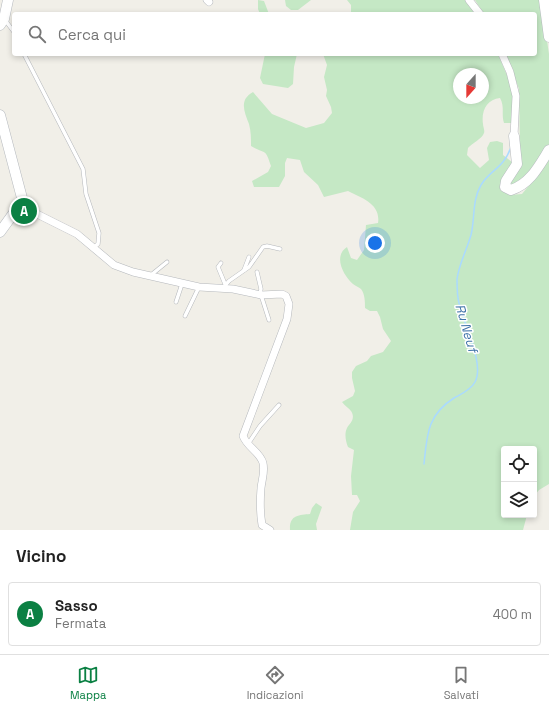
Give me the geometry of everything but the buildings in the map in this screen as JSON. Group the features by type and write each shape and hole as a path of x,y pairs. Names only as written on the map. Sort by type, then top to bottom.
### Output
{"street":[{"path":"2,22 8,0"},
{"path":"469,0 478,12"},
{"path":"544,0 549,37"},
{"path":"503,56 510,72 516,96 514,136 517,164 506,181 505,187 511,190 520,187 532,176 549,150"},
{"path":"0,115 19,188 21,203 0,232"},
{"path":"21,203 35,213 78,234 114,265 148,276 182,284 199,287 224,286 260,295 282,294 286,296 289,304 288,319 243,436 248,445 255,451 262,461 264,471 261,487 262,525 270,530"}],"lane":[{"path":"2,22 12,30"},
{"path":"25,56 83,169 86,194 99,233 98,244 94,247"},
{"path":"221,263 218,267 224,286 244,271 263,247 266,246 280,249"},
{"path":"244,271 249,257"},
{"path":"148,276 156,273 167,262"},
{"path":"257,272 261,289 260,295 269,320"},
{"path":"176,302 182,284"},
{"path":"185,316 199,287"},
{"path":"248,445 260,426 279,405"}],"green space":[{"path":"258,0 264,1 268,12 259,12"},
{"path":"285,0 311,0 298,10 291,10 286,6"},
{"path":"347,0 466,0 475,12 351,12 351,5"},
{"path":"475,0 541,0 549,54 549,144 542,156 518,185 508,185 520,149 519,89 507,56 537,56 537,12 483,12"},
{"path":"265,56 297,56 293,84 288,88 263,84 260,78"},
{"path":"324,56 499,56 509,80 514,99 511,123 504,123 500,98 489,102 489,68 453,68 453,104 487,104 483,115 484,133 468,148 467,155 480,168 489,160 487,148 490,142 497,141 503,143 503,155 512,162 511,168 501,189 510,195 522,194 549,157 549,484 537,492 537,446 501,446 501,518 526,518 523,530 350,530 353,512 360,501 357,495 352,495 351,476 354,450 348,447 346,438 346,430 352,421 353,416 351,411 342,402 353,396 355,391 352,372 356,366 367,361 371,356 383,352 391,341 383,329 377,311 370,311 365,308 362,291 346,276 340,260 343,251 347,247 351,258 357,260 364,250 366,225 378,223 377,211 369,202 348,191 324,197 318,185 304,172 300,160 287,158 285,163 285,176 279,187 254,187 252,181 268,172 271,166 264,152 251,146 250,129 244,110 244,102 253,92 272,114 306,128 324,123 332,113 326,96 327,90 324,77 327,65"},
{"path":"316,503 322,507 316,524 317,530 290,530 291,521 296,517 310,514"}],"waterway":[{"name":"Ru Neuf","path":"424,464 426,444 433,419 438,411 454,398 466,392 475,382 477,365 472,343 458,300 457,279 459,268 471,235 478,191 488,176 505,160 511,147"}],"place":[{"name":"Sasso","path":"24,211"}]}
